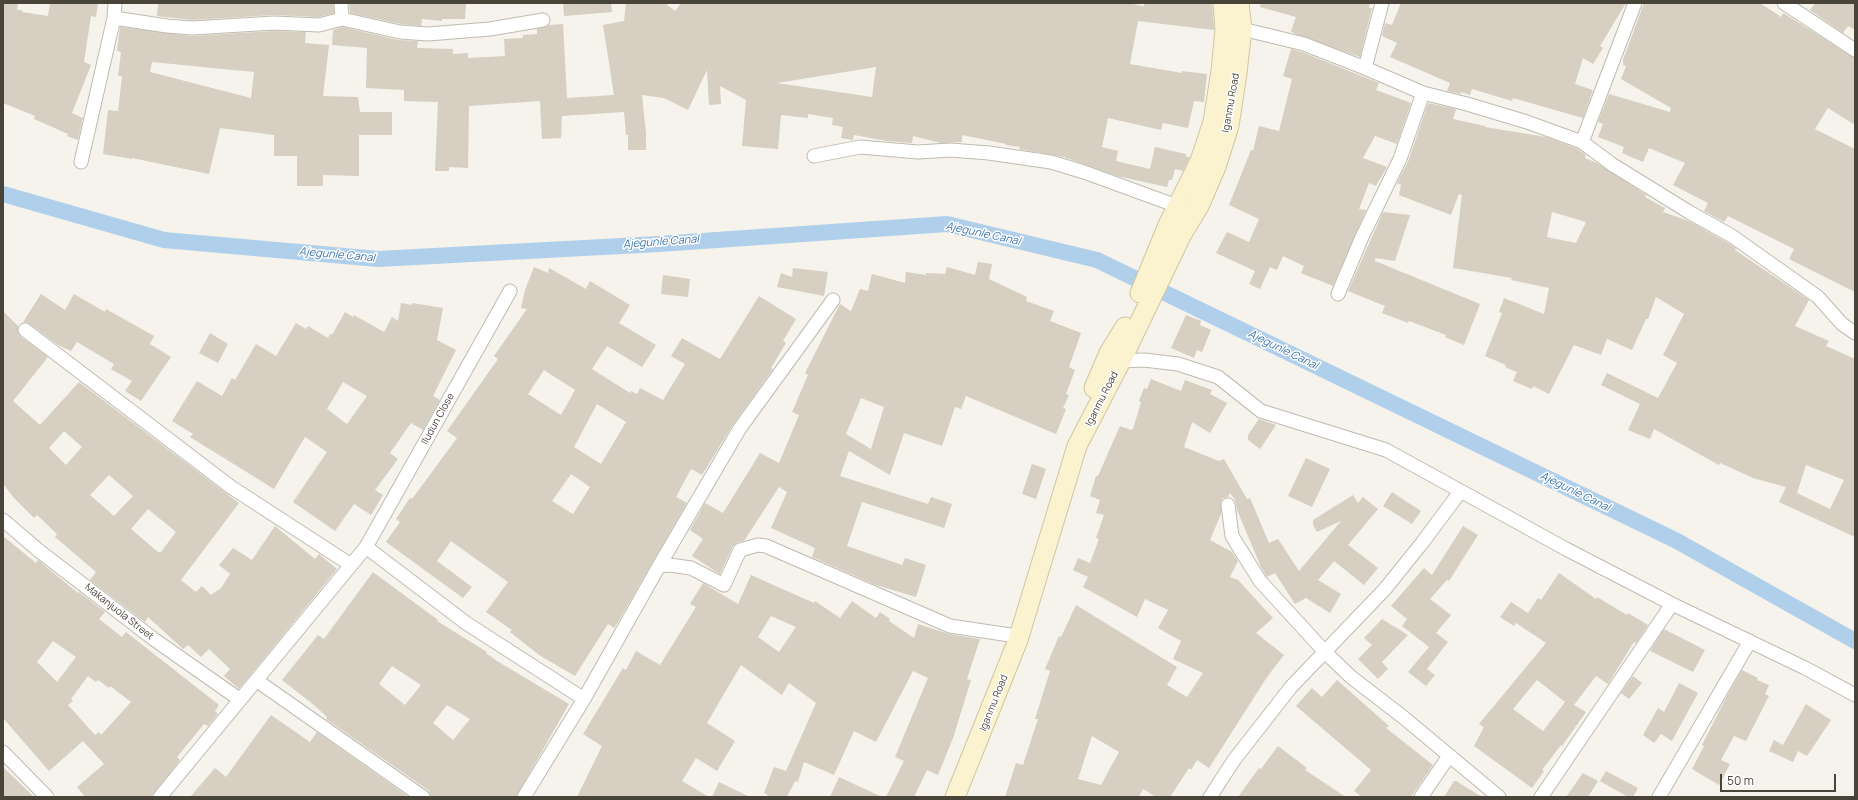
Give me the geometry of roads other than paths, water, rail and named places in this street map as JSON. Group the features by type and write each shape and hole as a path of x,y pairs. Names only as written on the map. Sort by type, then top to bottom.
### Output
{"main road":[{"name":"Iganmu Road","path":"955,797 1014,638 1077,446 1121,361 1129,330 1175,230 1177,206 1200,161 1213,122 1221,71 1225,29 1223,3"},
{"name":"Iganmu Road","path":"1175,230 1199,206 1216,167 1229,126 1242,29 1239,3"},
{"name":"Iganmu Road","path":"946,797 1014,638 1071,440 1109,353 1129,330"}],"street":[{"path":"81,162 114,18 115,3"},
{"path":"341,3 342,19"},
{"path":"1364,68 1382,3"},
{"path":"1582,142 1635,3"},
{"path":"1784,3 1855,50"},
{"path":"114,18 192,28 274,23 320,24 342,19 400,32 428,34 490,29 543,20"},
{"path":"1242,29 1304,44 1423,93 1467,104 1520,120 1582,142 1613,165 1689,212 1732,236 1818,297 1842,324 1855,333"},
{"path":"1338,294 1371,217 1400,159 1423,93"},
{"path":"814,156 860,147 918,152 950,150 989,153 1051,162 1084,172 1177,206"},
{"name":"Iludun Close","path":"160,797 239,699 366,547 510,291"},
{"path":"524,797 584,699 659,566 740,428 833,300"},
{"path":"25,330 231,487 351,565"},
{"path":"1121,361 1144,360 1178,364 1218,377 1261,411 1386,450 1460,492 1672,604 1805,668 1855,695"},
{"path":"1210,797 1234,760 1291,687 1385,589 1460,492"},
{"path":"1228,504 1232,536 1260,581 1324,652 1351,677 1499,797"},
{"name":"Makanjuola Street","path":"3,520 38,550 149,636 239,699"},
{"path":"659,566 670,565 691,568 724,585 740,550 758,545 766,546 950,626 1014,638"},
{"path":"366,547 466,623 584,699"},
{"path":"1542,797 1672,604"},
{"path":"1659,797 1750,641"},
{"path":"256,680 423,797"},
{"path":"3,752 47,797"},
{"path":"1421,797 1449,756"}],"waterway":[{"name":"Ajegunle Canal","path":"3,194 164,240 378,259 659,244 947,224 1097,260 1677,541 1855,641"}]}
